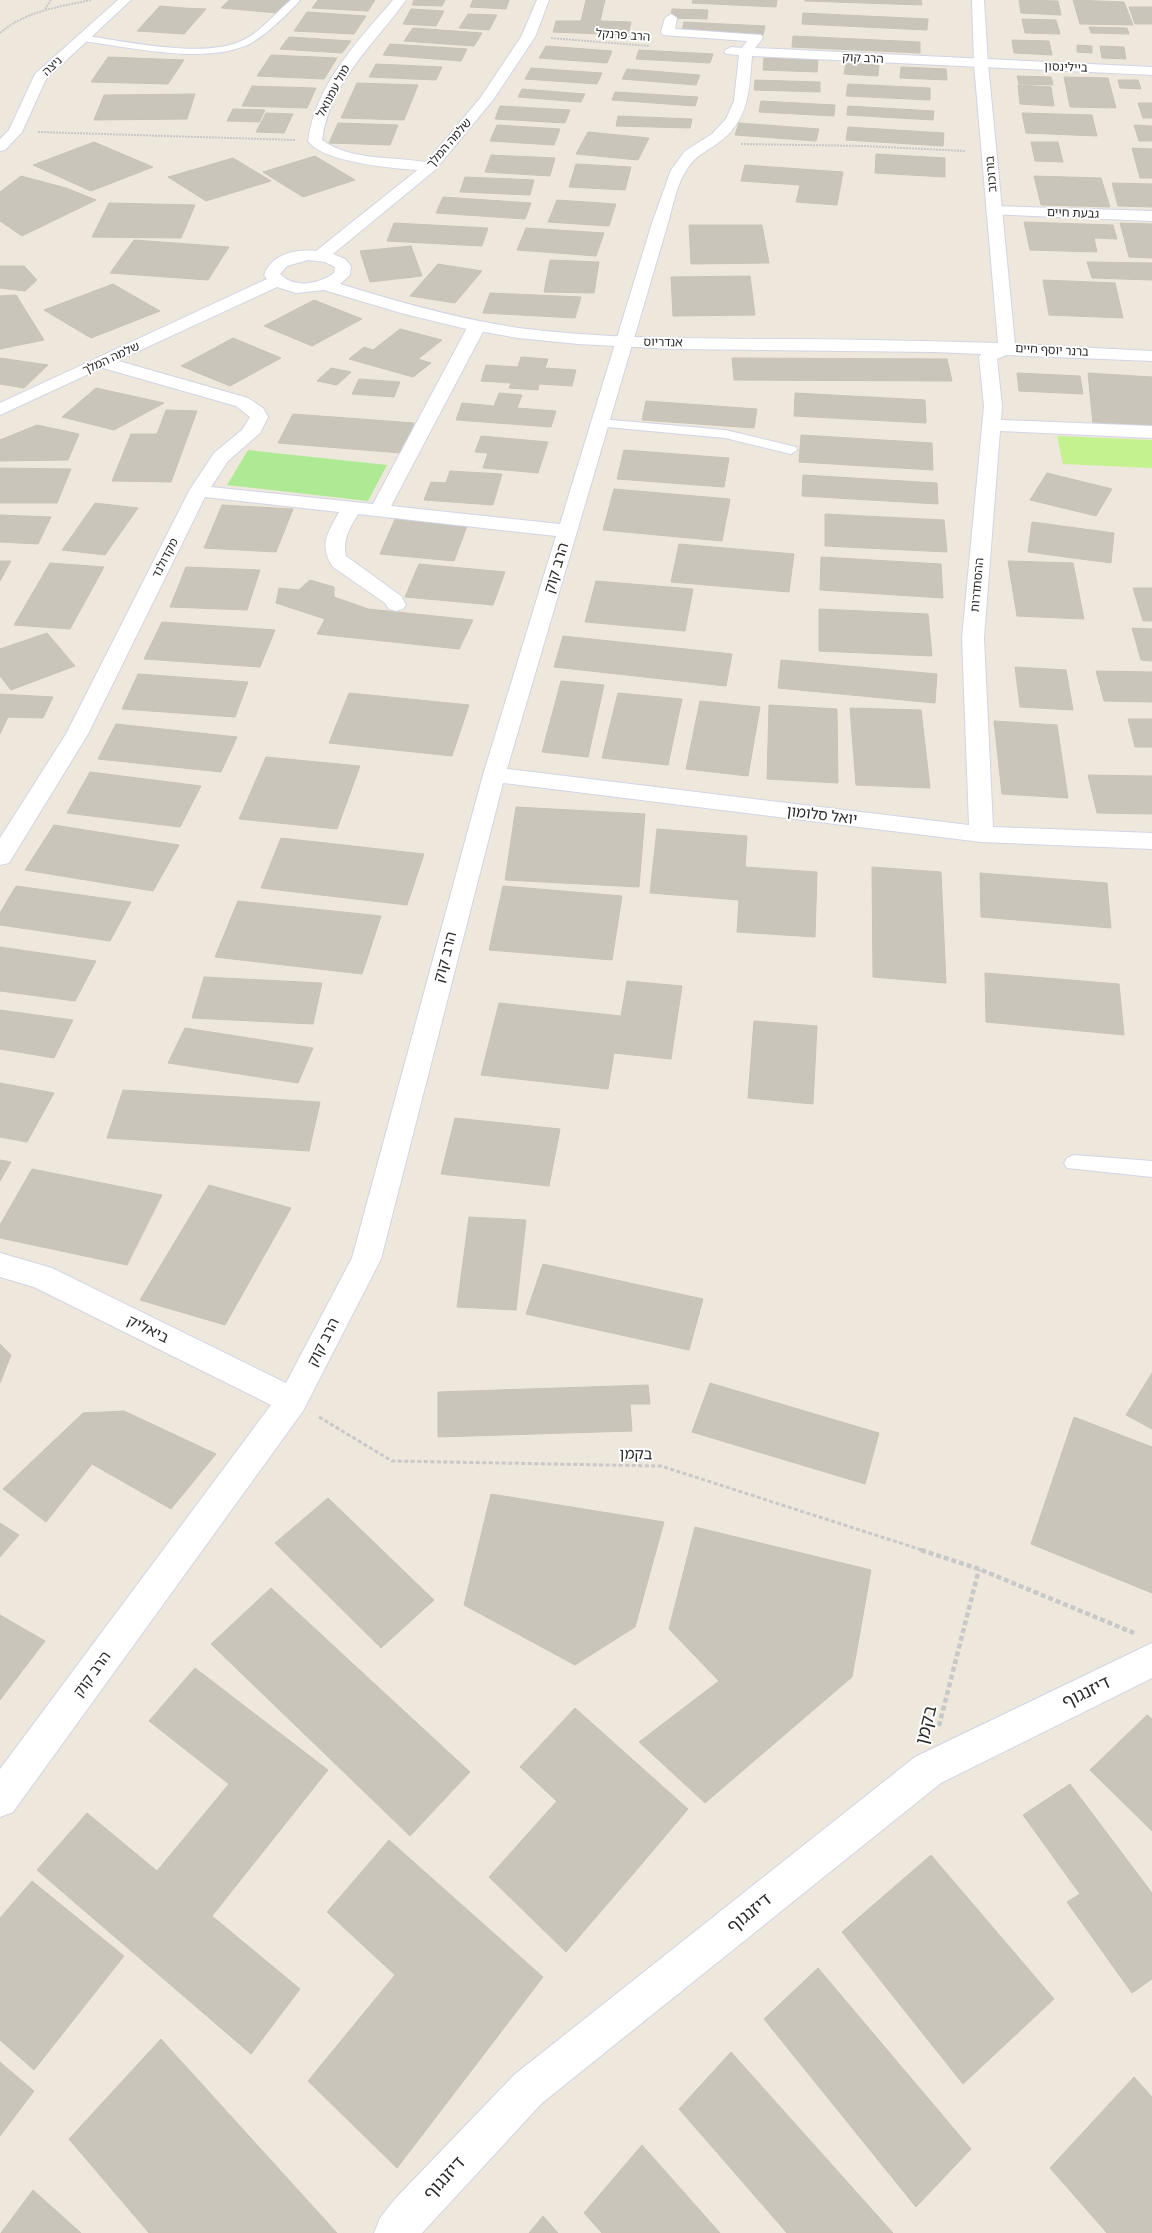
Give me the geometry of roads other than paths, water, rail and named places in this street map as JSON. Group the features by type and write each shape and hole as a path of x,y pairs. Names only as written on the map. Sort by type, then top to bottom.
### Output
{"street":[{"name":"ניצה","path":"0,148 15,132 40,77 125,0"},
{"name":"מול עמנואל","path":"400,0 347,64 322,109 315,128 315,141 320,147 359,158 430,167"},
{"name":"שלמה המלך","path":"320,256 430,167 486,100 528,37 543,0"},
{"name":"בורוכוב","path":"978,0 981,64 1007,348"},
{"path":"672,18 668,32 756,38 746,52"},
{"name":"הרב קוק","path":"719,50 981,64"},
{"name":"הרב קוק","path":"0,1799 292,1401 366,1259 494,775 623,342 678,170 690,154 708,144 732,120 740,101 746,52"},
{"name":"ביילינסון","path":"981,64 1152,71"},
{"name":"גבעת חיים","path":"994,211 1152,216"},
{"path":"320,256 332,258 343,266 342,276 326,285 295,287 276,281 272,275 273,269 279,263 295,257 320,256"},
{"name":"שלמה המלך","path":"0,410 276,281"},
{"name":"אנדריוס","path":"326,285 397,307 477,326 546,336 623,342 1007,348"},
{"path":"961,346 993,334 1005,323"},
{"path":"379,511 477,326"},
{"name":"ברנר יוסף חיים","path":"1007,348 1152,349"},
{"name":"ברנר יוסף חיים","path":"1007,348 1152,356"},
{"name":"ההסתדרות","path":"981,834 973,638 993,416 988,357 1007,348"},
{"name":"מקדולנד","path":"0,857 77,734 199,491 222,457 235,443 253,431 258,424 258,412 242,402 102,362"},
{"path":"993,416 1152,432"},
{"path":"199,491 567,531"},
{"path":"351,508 333,545 334,554 340,562 394,600 396,606"},
{"name":"יואל סלומון","path":"494,775 981,834 1152,840"},
{"name":"ביאליק","path":"0,1265 42,1277 292,1401"},
{"name":"דיזנגוף","path":"395,2233 410,2214 528,2089 928,1770 1147,1648"}],"lane":[{"path":"82,38 182,50 219,51 244,44 296,0"},
{"path":"600,423 725,434 791,450"},
{"path":"1074,1162 1152,1169"}]}
